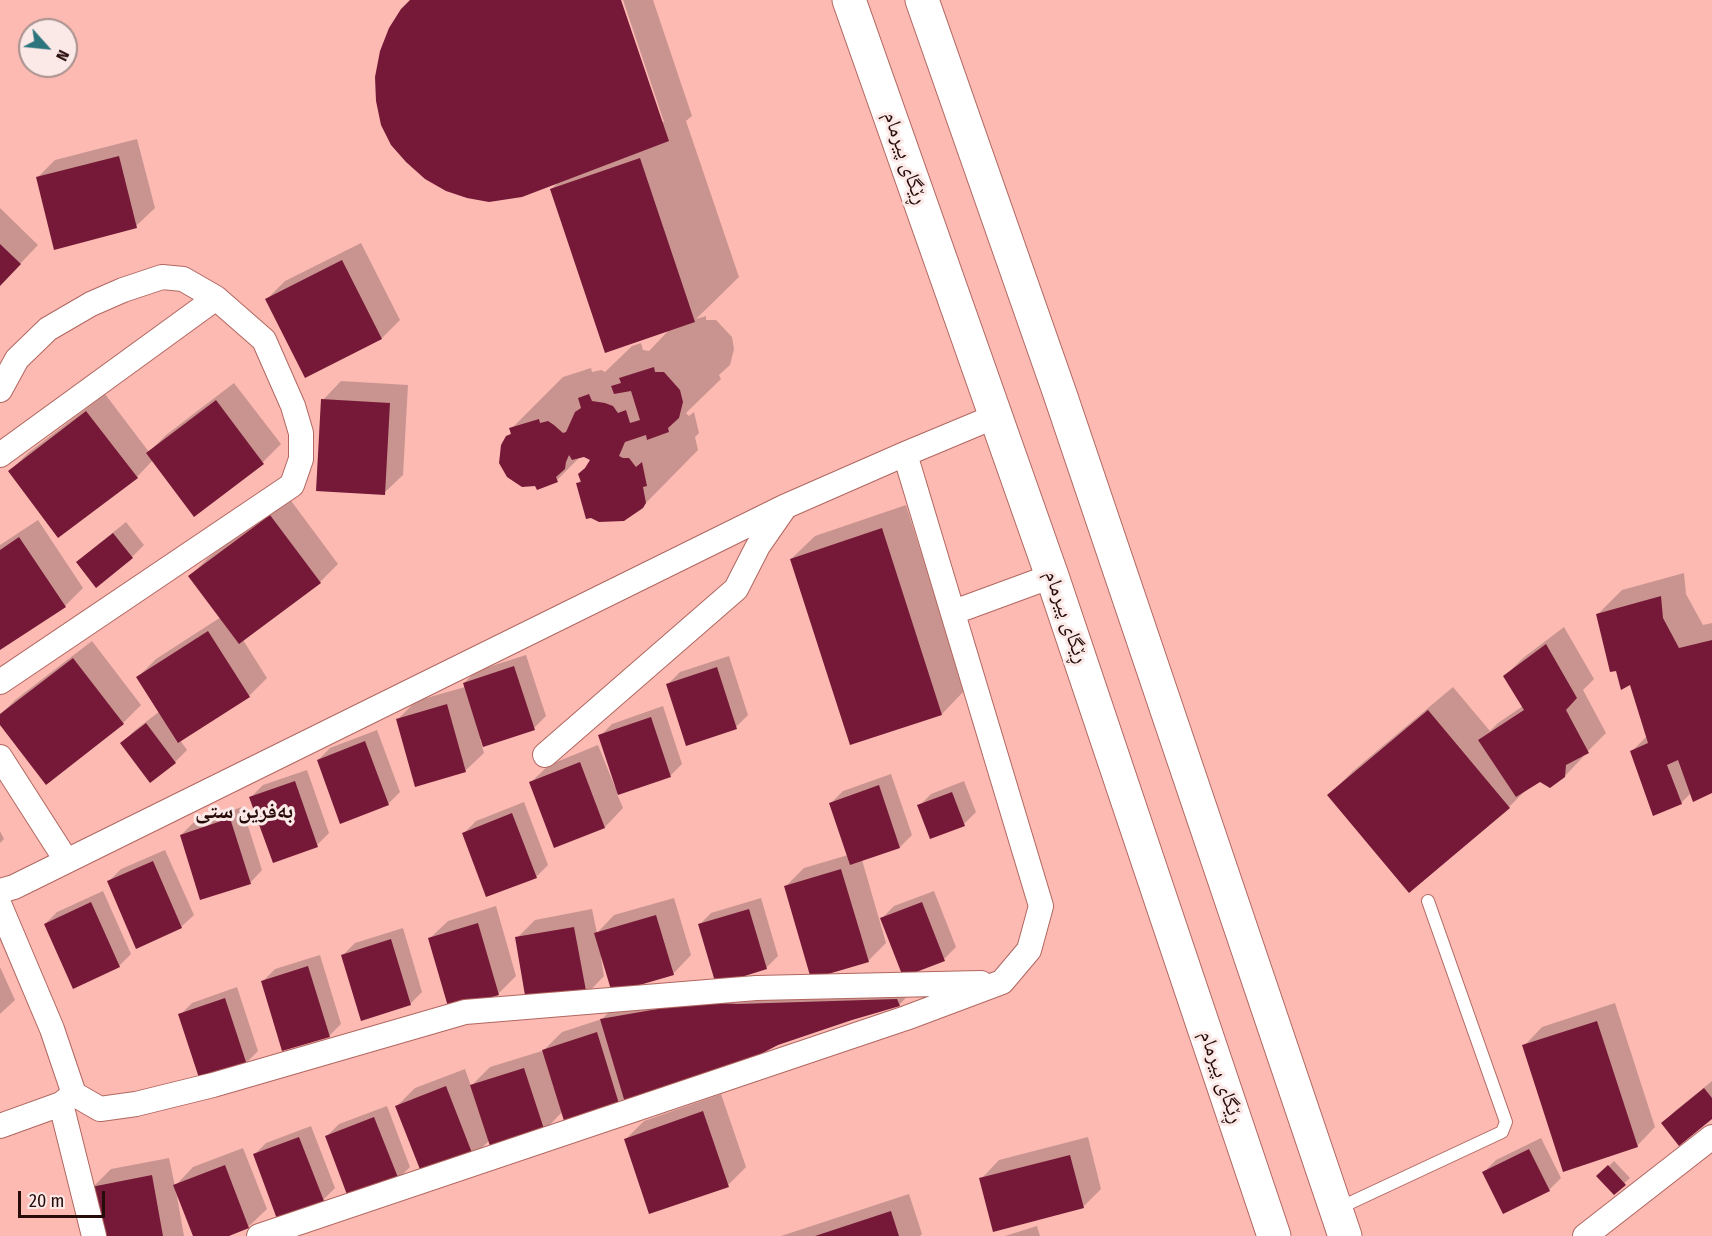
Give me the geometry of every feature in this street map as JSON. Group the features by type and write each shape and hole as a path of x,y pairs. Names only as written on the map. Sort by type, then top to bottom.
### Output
{"highway":[{"name":"ڕێگای پیرمام","path":"849,0 1052,576 1274,1236"},
{"path":"922,0 1064,405 1341,1222"}],"street":[{"path":"0,390 17,359 48,329 91,304 112,295 162,277 183,279 216,298 264,340 293,406 301,433 301,459 292,485 0,682"},
{"path":"0,455 216,298"},
{"path":"0,891 14,887 784,507 996,416"},
{"path":"259,1236 906,1018 1002,982 1029,950 1041,906 905,454"},
{"path":"545,755 736,589 758,546 784,507"},
{"path":"954,612 1052,576"},
{"path":"0,757 66,860"},
{"path":"0,906 52,1029 94,1236"},
{"path":"0,1126 67,1099 100,1109 136,1104 213,1085 465,1012 756,988 1002,982"},
{"path":"1586,1236 1712,1137"}],"lane":[{"path":"1341,1222 1502,1132 1506,1122 1428,901"}],"building":[{"path":"410,0 621,0 669,141 522,197 489,202 446,191 425,179 391,145 381,125 376,101 375,77 380,51 389,28 401,9"},
{"path":"119,156 137,228 54,250 36,177"},
{"path":"640,158 695,322 605,353 550,189"},
{"path":"0,244 21,264 0,286"},
{"path":"342,260 382,339 305,378 265,299"},
{"path":"654,367 655,372 664,372 680,390 683,402 679,418 668,428 669,432 647,440 646,435 625,442 619,456 629,458 636,467 642,462 647,486 643,487 646,503 643,508 624,521 599,522 591,518 586,519 576,483 581,482 578,474 590,460 584,457 572,460 569,455 565,469 556,477 558,482 537,490 535,486 522,487 507,477 499,463 501,445 506,436 511,434 509,428 539,419 540,423 548,421 563,433 566,432 575,412 581,408 578,398 589,394 592,401 613,406 618,413 626,410 630,423 640,420 631,391 614,394 611,386 621,383 619,378"},
{"path":"321,399 390,403 385,495 316,491"},
{"path":"216,400 264,464 194,517 146,453"},
{"path":"86,411 138,478 58,538 8,471"},
{"path":"270,515 321,583 239,644 188,576"},
{"path":"882,528 942,715 850,745 790,559"},
{"path":"113,533 133,558 96,588 76,562"},
{"path":"19,537 66,607 0,650 0,550"},
{"path":"1661,596 1663,618 1679,648 1712,640 1712,793 1693,802 1678,760 1667,765 1682,804 1653,816 1630,751 1648,743 1630,685 1621,690 1616,671 1610,672 1596,614"},
{"path":"208,631 250,697 178,743 136,677"},
{"path":"1546,644 1577,698 1566,710 1589,753 1566,765 1565,777 1550,788 1540,782 1516,797 1478,740 1524,710 1503,676"},
{"path":"73,658 124,724 46,785 0,725 0,714"},
{"path":"514,666 535,730 483,747 463,683"},
{"path":"717,667 737,729 686,746 666,684"},
{"path":"447,704 466,772 415,787 396,719"},
{"path":"1428,710 1510,808 1409,893 1327,795"},
{"path":"651,717 671,777 618,795 598,735"},
{"path":"146,723 176,763 150,783 120,743"},
{"path":"365,741 389,805 340,824 317,760"},
{"path":"580,762 605,828 554,848 529,782"},
{"path":"295,781 318,847 273,863 249,797"},
{"path":"879,785 900,848 850,865 829,803"},
{"path":"952,792 965,826 930,839 917,805"},
{"path":"512,813 537,878 486,897 462,833"},
{"path":"230,818 251,884 200,900 180,835"},
{"path":"153,861 182,928 136,949 107,881"},
{"path":"841,869 869,962 811,979 784,886"},
{"path":"91,902 120,967 73,989 44,924"},
{"path":"922,902 945,961 903,977 880,918"},
{"path":"749,909 767,969 716,985 698,924"},
{"path":"656,915 674,975 612,993 594,933"},
{"path":"478,923 499,995 449,1010 428,938"},
{"path":"574,927 587,996 527,1007 515,937"},
{"path":"391,939 411,1005 361,1021 341,955"},
{"path":"308,966 330,1037 282,1051 261,981"},
{"path":"225,998 247,1065 200,1081 178,1014"},
{"path":"897,999 900,1006 778,1045 718,1076 626,1106 600,1019 698,1002 737,1004"},
{"path":"1597,1021 1638,1147 1563,1172 1522,1045"},
{"path":"597,1032 620,1107 565,1124 542,1050"},
{"path":"524,1068 545,1132 491,1149 470,1085"},
{"path":"446,1086 474,1158 423,1177 395,1106"},
{"path":"1704,1088 1712,1098 1712,1119 1679,1146 1661,1123"},
{"path":"703,1111 729,1187 649,1214 624,1139"},
{"path":"374,1117 399,1180 349,1200 325,1136"},
{"path":"299,1137 324,1201 277,1219 253,1154"},
{"path":"1529,1149 1550,1191 1503,1214 1482,1172"},
{"path":"1070,1155 1084,1208 993,1232 979,1178"},
{"path":"225,1165 249,1228 229,1236 193,1236 173,1185"},
{"path":"1608,1165 1626,1185 1614,1195 1596,1176"},
{"path":"152,1175 163,1236 100,1236 91,1187"},
{"path":"891,1211 899,1236 815,1236"}],"district":[{"name":"به‌فرین ستی","path":"244,812"}]}
